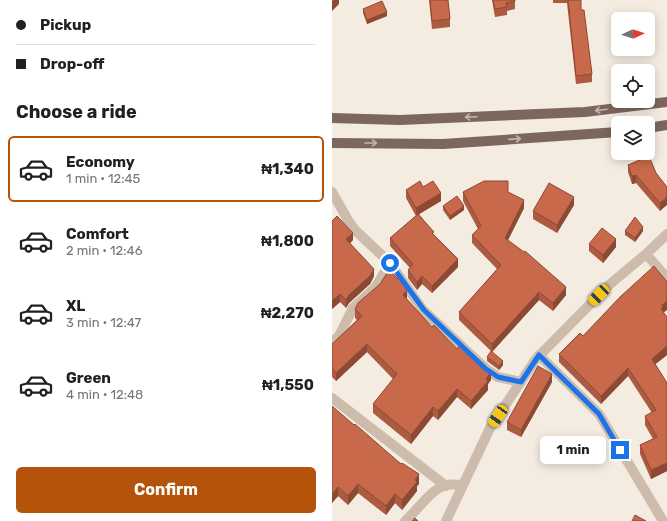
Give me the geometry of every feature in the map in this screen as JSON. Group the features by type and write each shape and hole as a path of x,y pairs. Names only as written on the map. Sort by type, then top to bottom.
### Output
{"main road":[{"path":"332,118 400,120 585,112 667,102"},
{"path":"655,127 667,125"},
{"path":"332,143 443,144 611,132"}],"street":[{"path":"332,192 355,230 390,263 424,310 486,369 498,377 521,382"},
{"path":"446,521 490,428 539,355 609,285 667,234"},
{"path":"646,254 667,278"},
{"path":"332,342 339,336 353,308 375,288 390,263"},
{"path":"539,355 599,414 663,521"},
{"path":"332,398 446,486"},
{"path":"405,521 427,497 446,486 463,485"}],"building":[{"path":"430,0 448,0 450,19 432,21"},
{"path":"493,0 515,1 506,3 507,7 495,9"},
{"path":"568,0 581,0 581,10 584,10 592,74 576,76"},
{"path":"382,1 387,12 367,20 363,9"},
{"path":"640,160 651,160 656,173 667,187 667,197 660,203 636,175 632,176 628,165"},
{"path":"420,181 423,187 433,181 441,193 416,208 406,190"},
{"path":"484,181 508,181 508,192 524,200 505,238 524,252 525,251 566,287 553,303 539,292 492,344 459,312 501,265 472,235 481,226 463,192"},
{"path":"549,183 574,197 557,225 533,211"},
{"path":"457,196 464,206 450,216 443,206"},
{"path":"418,214 434,232 432,233 458,259 432,286 422,276 417,282 408,270 413,264 390,238"},
{"path":"337,216 353,233 346,239 374,269 370,276 349,295 346,300 340,294 332,301 332,221"},
{"path":"635,217 643,227 635,238 625,231"},
{"path":"602,228 616,239 603,255 589,244"},
{"path":"654,266 667,282 667,301 662,305 663,307 661,309 667,317 667,346 652,359 667,383 667,463 651,470 640,445 657,437 645,416 656,410 628,368 601,396 559,354 580,333 583,336 620,297"},
{"path":"389,270 398,279 399,278 407,290 403,295 432,327 434,325 457,349 460,345 478,363 491,372 486,379 488,381 471,401 457,389 438,411 433,407 411,435 373,404 397,374 367,344 336,373 332,368 332,344 362,316 355,309 358,303 380,284"},
{"path":"491,351 503,361 499,366 487,357"},
{"path":"538,366 552,374 521,430 507,422"},
{"path":"332,406 401,464 402,463 419,474 415,480 417,482 402,500 395,494 386,506 358,484 348,496 338,487 332,494"},
{"path":"635,515 646,521 632,521"}],"route":[{"path":"390,263 424,310 486,369 498,377 521,382 539,355 599,414 620,450"}]}
